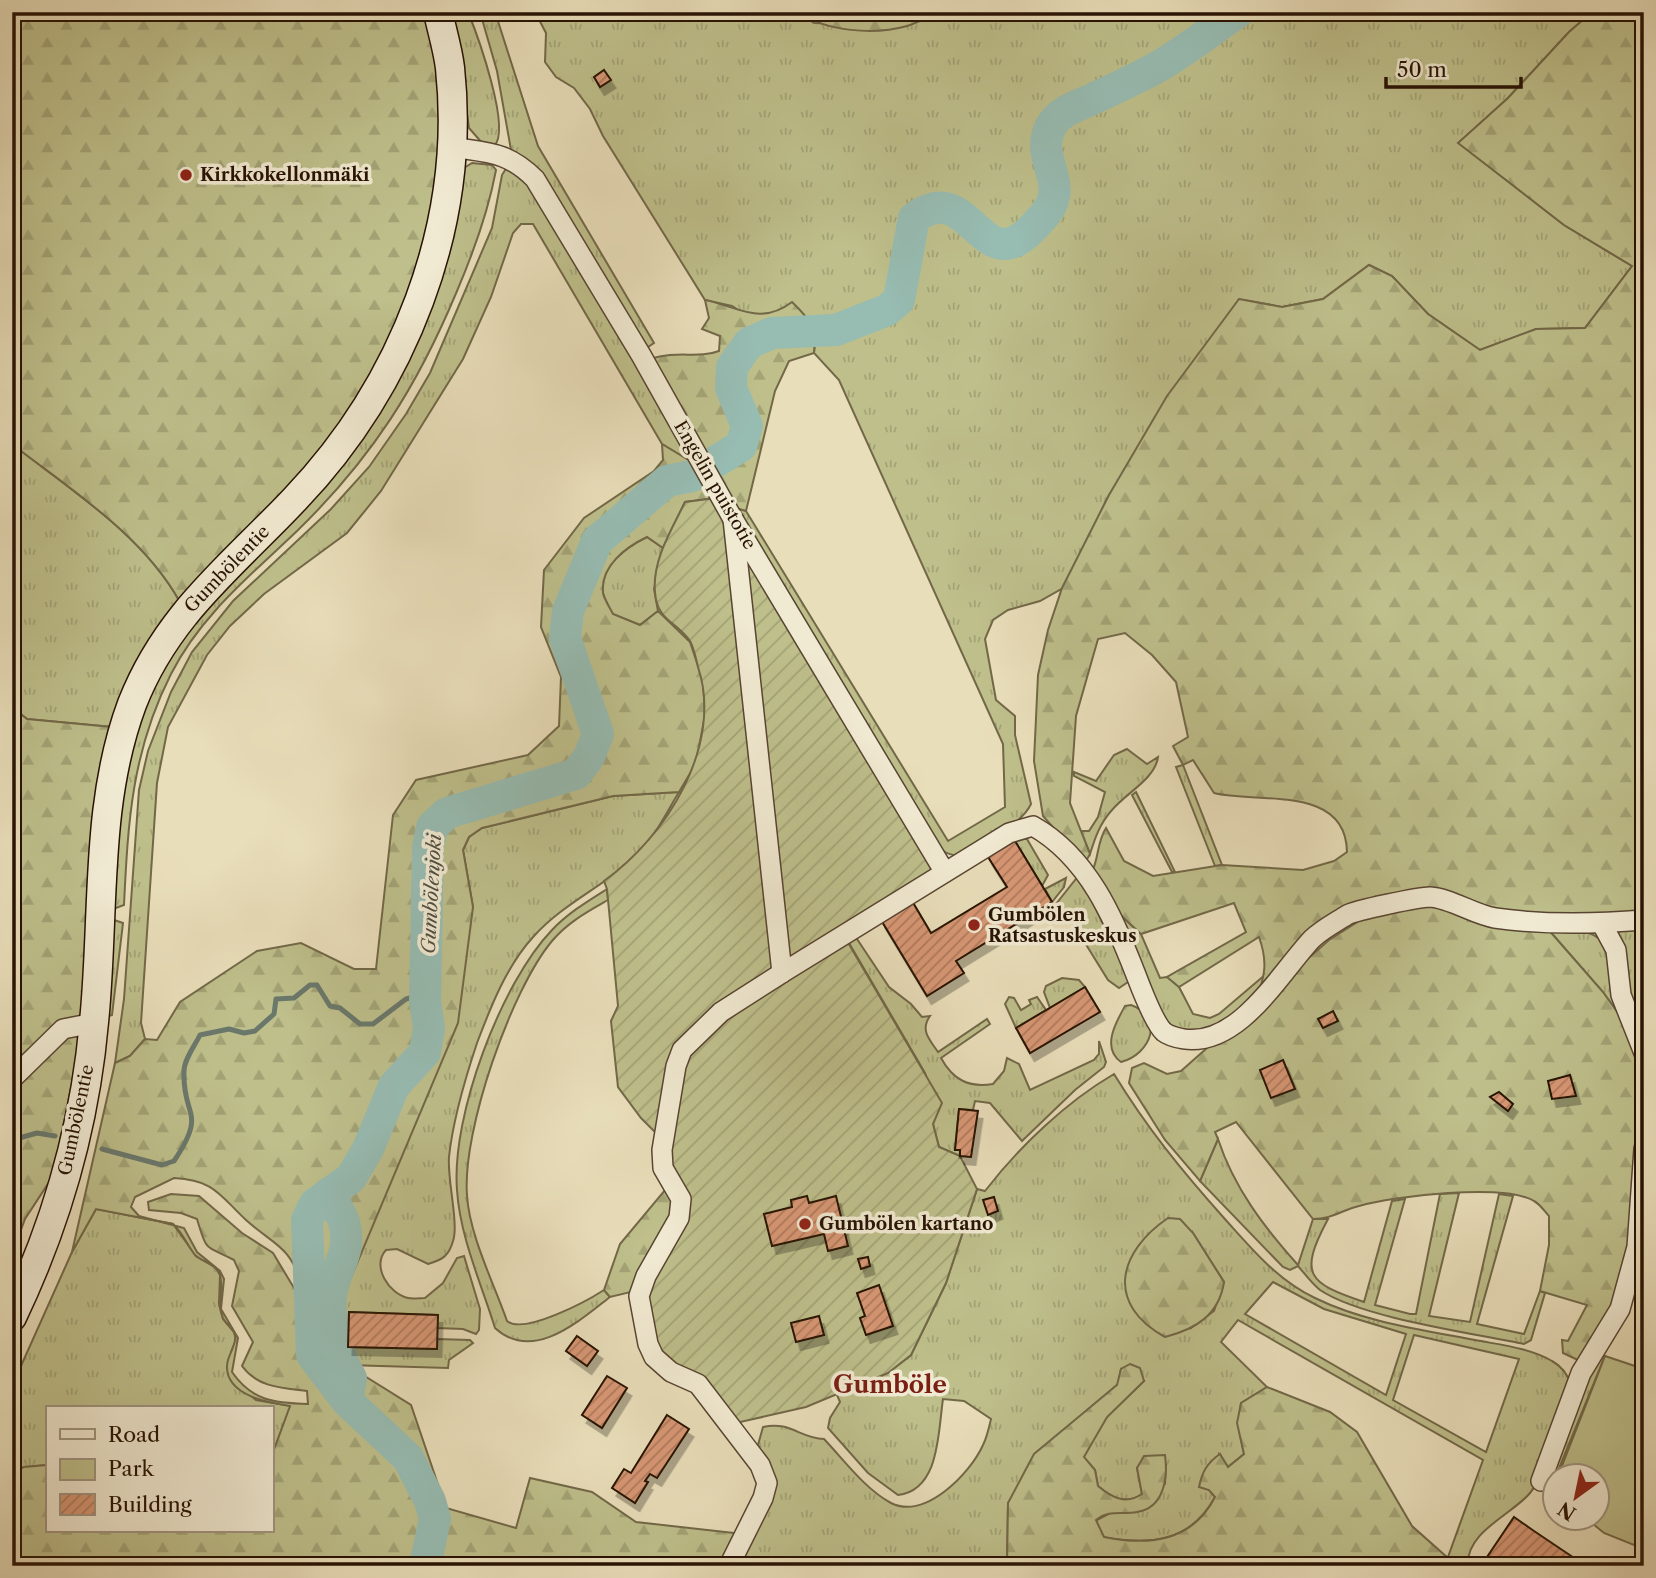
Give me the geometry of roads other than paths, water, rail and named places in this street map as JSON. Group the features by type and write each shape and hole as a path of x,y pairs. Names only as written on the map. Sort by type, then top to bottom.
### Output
{"main road":[{"name":"Gumbölentie","path":"12,1317 34,1270 67,1170 94,1023 107,804 117,747 134,700 187,608 227,564 295,499 341,447 371,404 406,335 428,276 444,206 451,146 450,68 438,12"}],"street":[{"name":"Engelin puistotie","path":"451,146 502,156 517,162 535,179 641,355 733,519 944,872"},
{"path":"733,519 782,973"},
{"path":"729,1566 763,1498 767,1483 760,1465 698,1384 671,1372 654,1357 648,1344 639,1296 646,1276 679,1218 681,1199 663,1168 662,1150 679,1058 693,1037 713,1019 944,872 1009,833 1033,826 1052,837 1087,873 1119,931 1141,988 1163,1031 1176,1038 1193,1040 1210,1037 1233,1026 1268,992 1314,937 1350,913 1430,897 1494,918 1602,924 1644,920"},
{"path":"1602,924 1616,950 1621,995 1644,1053"},
{"path":"12,1079 63,1029 94,1023"},
{"path":"1548,1462 1581,1373 1620,1309 1637,1247 1644,1149"}],"waterway":[{"name":"Gumbölenjoki","path":"425,1566 435,1519 430,1501 408,1458 347,1401 312,1355 307,1220 315,1204 351,1178 368,1149 394,1086 425,1052 429,1028 425,1002 428,847 432,827 447,813 576,774 589,757 598,734 565,638 568,611 597,541 667,481 692,476 741,446 747,426 731,388 732,367 749,343 772,333 836,330 887,310 899,300 914,218 931,209 946,208 958,214 991,240 1003,244 1019,239 1040,220 1050,207 1054,195 1046,150 1051,126 1058,117 1071,108 1165,63 1238,12"},
{"path":"102,1149 162,1165 174,1161 192,1123 184,1086 184,1067 200,1035 229,1029 244,1033 255,1031 274,1014 276,999 294,998 310,985 317,985 330,1006 340,1008 360,1024 373,1024 406,999 425,994"},
{"path":"12,1140 37,1133 55,1136"},
{"path":"329,1193 343,1219 346,1233 345,1250 332,1290 331,1312 341,1358 351,1378 348,1396"}],"place":[{"name":"Kirkkokellonmäki","path":"186,175"},
{"name":"Gumbölen Ratsastuskeskus","path":"974,925"},
{"name":"Gumbölen kartano","path":"805,1224"}],"district":[{"name":"Gumböle","path":"890,1385"}]}
